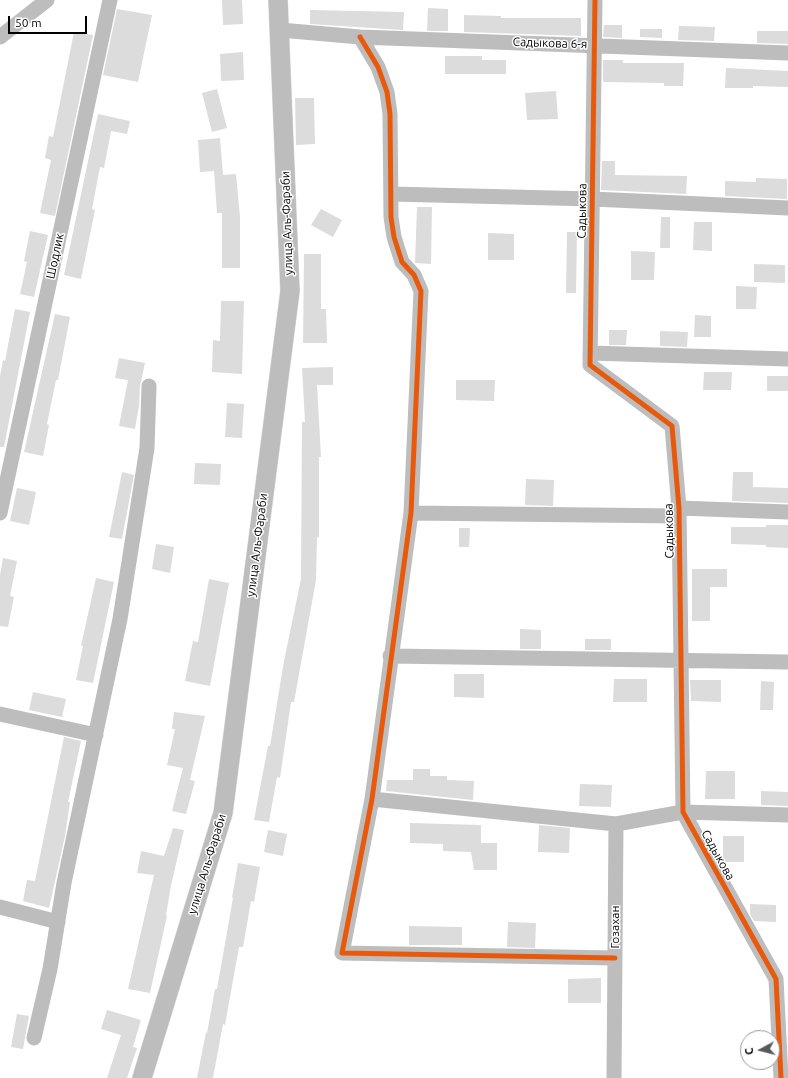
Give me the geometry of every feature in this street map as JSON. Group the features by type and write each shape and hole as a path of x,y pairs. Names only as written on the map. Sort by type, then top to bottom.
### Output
{"main road":[{"name":"улица Аль-Фараби","path":"142,1078 223,813 290,291 278,0"}],"street":[{"path":"0,37 47,0"},
{"name":"Шодлик","path":"0,513 110,0"},
{"name":"Садыкова","path":"595,0 590,364 672,426 679,512 683,812 782,980 781,1078"},
{"name":"Садыкова 6-я","path":"280,30 360,37 788,52"},
{"path":"360,37 378,67 387,92 390,114 391,194 394,237 402,262 414,275 421,290 411,513 390,656 372,799 342,953 615,958"},
{"path":"391,194 593,199 788,208"},
{"path":"590,353 788,359"},
{"path":"34,1038 50,969 58,922 120,619 147,448 149,386"},
{"path":"411,513 788,512"},
{"path":"390,656 681,659 788,662"},
{"path":"0,714 96,735"},
{"path":"372,799 616,824 683,812 788,816"},
{"name":"Гозахан","path":"614,1078 616,824"},
{"path":"0,907 58,922"}],"building":[{"path":"222,0 242,0 243,24 223,25"},
{"path":"428,8 448,9 448,31 427,31"},
{"path":"117,9 152,15 138,82 103,75"},
{"path":"310,10 404,12 403,30 310,24"},
{"path":"464,15 501,16 501,18 581,18 581,36 464,32"},
{"path":"604,25 622,25 622,38 603,37"},
{"path":"679,26 715,27 714,41 678,40"},
{"path":"640,29 662,29 662,38 640,37"},
{"path":"757,31 788,31 788,44 757,43"},
{"path":"74,32 93,35 55,216 40,213 51,160 45,158 49,136 53,137"},
{"path":"243,52 244,80 221,81 220,54"},
{"path":"445,56 482,56 482,60 506,60 506,74 445,74"},
{"path":"603,60 623,60 623,63 684,63 683,86 664,86 664,83 603,82"},
{"path":"726,68 788,71 788,87 753,86 753,88 725,88"},
{"path":"217,89 227,128 212,132 202,93"},
{"path":"556,91 558,119 527,120 525,93"},
{"path":"295,98 314,98 315,144 296,145"},
{"path":"98,114 130,121 127,134 111,131 104,168 100,167 92,209 95,210 81,279 64,275"},
{"path":"220,138 223,175 236,174 240,217 240,268 222,268 222,213 217,213 214,171 200,172 198,140"},
{"path":"602,161 615,161 615,175 687,176 686,194 601,190"},
{"path":"756,178 787,179 787,199 725,196 725,181 756,182"},
{"path":"417,207 432,207 431,264 415,263"},
{"path":"321,209 342,220 333,237 311,225"},
{"path":"661,217 670,217 670,248 660,248"},
{"path":"694,222 712,222 712,251 693,250"},
{"path":"30,231 48,235 34,297 20,294 27,262 24,261"},
{"path":"567,232 577,232 576,293 566,293"},
{"path":"488,233 514,234 514,260 488,260"},
{"path":"631,251 655,252 654,280 631,280"},
{"path":"304,254 321,254 321,309 326,309 327,343 303,343"},
{"path":"754,264 785,265 785,283 754,282"},
{"path":"736,286 757,287 756,309 736,309"},
{"path":"221,301 244,301 242,374 212,372 213,340 220,341"},
{"path":"15,309 30,312 4,447 0,447 0,376 3,360 5,361"},
{"path":"55,314 70,317 58,380 56,380 47,424 49,425 43,456 24,452"},
{"path":"695,315 711,316 711,337 694,337"},
{"path":"609,330 627,330 626,345 609,345"},
{"path":"660,331 688,332 687,347 660,346"},
{"path":"119,358 145,363 140,386 139,406 135,429 119,426 128,380 115,378"},
{"path":"333,367 333,385 317,385 321,457 319,457 319,537 317,537 316,580 294,702 291,702 280,778 277,777 269,822 254,820 268,746 270,746 284,661 301,579 302,422 305,422 302,368"},
{"path":"704,372 732,372 731,390 703,390"},
{"path":"767,376 788,376 788,391 767,391"},
{"path":"456,380 495,380 494,401 456,400"},
{"path":"227,403 244,404 242,438 225,437"},
{"path":"195,463 221,464 220,485 194,484"},
{"path":"122,472 134,475 122,539 109,537"},
{"path":"733,472 753,472 753,487 788,488 788,503 732,501"},
{"path":"526,479 554,480 553,506 525,505"},
{"path":"17,488 36,492 29,525 10,521"},
{"path":"766,525 788,525 788,548 766,547 766,545 731,544 731,527 766,527"},
{"path":"459,528 470,528 469,547 459,547"},
{"path":"156,544 174,547 170,573 152,569"},
{"path":"3,558 17,561 10,596 14,597 8,627 0,626 0,575"},
{"path":"692,569 727,569 727,587 710,587 710,621 692,621"},
{"path":"96,578 114,582 93,683 76,680 83,646 81,646"},
{"path":"209,579 229,583 210,686 185,681 193,641 198,642"},
{"path":"520,629 541,630 541,649 520,649"},
{"path":"585,639 611,639 611,650 585,650"},
{"path":"454,674 484,674 484,698 454,697"},
{"path":"614,679 647,679 647,702 613,702"},
{"path":"690,680 721,680 721,702 691,701"},
{"path":"761,681 774,682 773,710 760,710"},
{"path":"33,692 66,699 62,717 29,710"},
{"path":"174,712 205,716 190,780 195,781 186,814 172,811 183,768 167,765 175,729 172,729"},
{"path":"64,737 81,741 68,802 70,802 65,836 49,908 23,901 27,880 35,881"},
{"path":"413,769 430,769 430,776 447,776 447,780 474,781 473,800 386,791 387,780 413,780"},
{"path":"706,771 735,771 735,799 705,799"},
{"path":"580,784 612,785 611,807 579,806"},
{"path":"761,791 788,792 788,806 761,805"},
{"path":"410,823 481,825 481,843 497,843 497,870 474,870 471,852 443,851 443,844 410,843"},
{"path":"539,825 570,828 569,853 538,852"},
{"path":"173,828 184,830 171,885 167,916 150,993 128,989 154,875 137,873 141,851 164,856"},
{"path":"268,830 287,834 283,856 264,852"},
{"path":"723,836 744,836 744,862 723,862"},
{"path":"238,863 260,867 254,902 251,901 243,947 239,947 225,1025 223,1024 213,1078 197,1078 215,989 217,989"},
{"path":"750,904 776,905 776,922 754,921 750,914"},
{"path":"508,922 536,923 535,948 507,947"},
{"path":"409,926 462,927 462,945 409,945"},
{"path":"601,978 601,1003 568,1003 568,979"},
{"path":"107,1010 141,1020 133,1047 137,1048 127,1078 107,1078 121,1035 101,1029"},
{"path":"17,1014 29,1016 23,1049 11,1047"}],"cycle path":[{"path":"595,0 590,365 672,426 679,508 683,812 776,979 781,1078"},
{"path":"360,37 378,67 387,92 390,114 391,217 394,237 402,262 414,275 421,291 411,513 372,799 342,953 615,958"}]}
